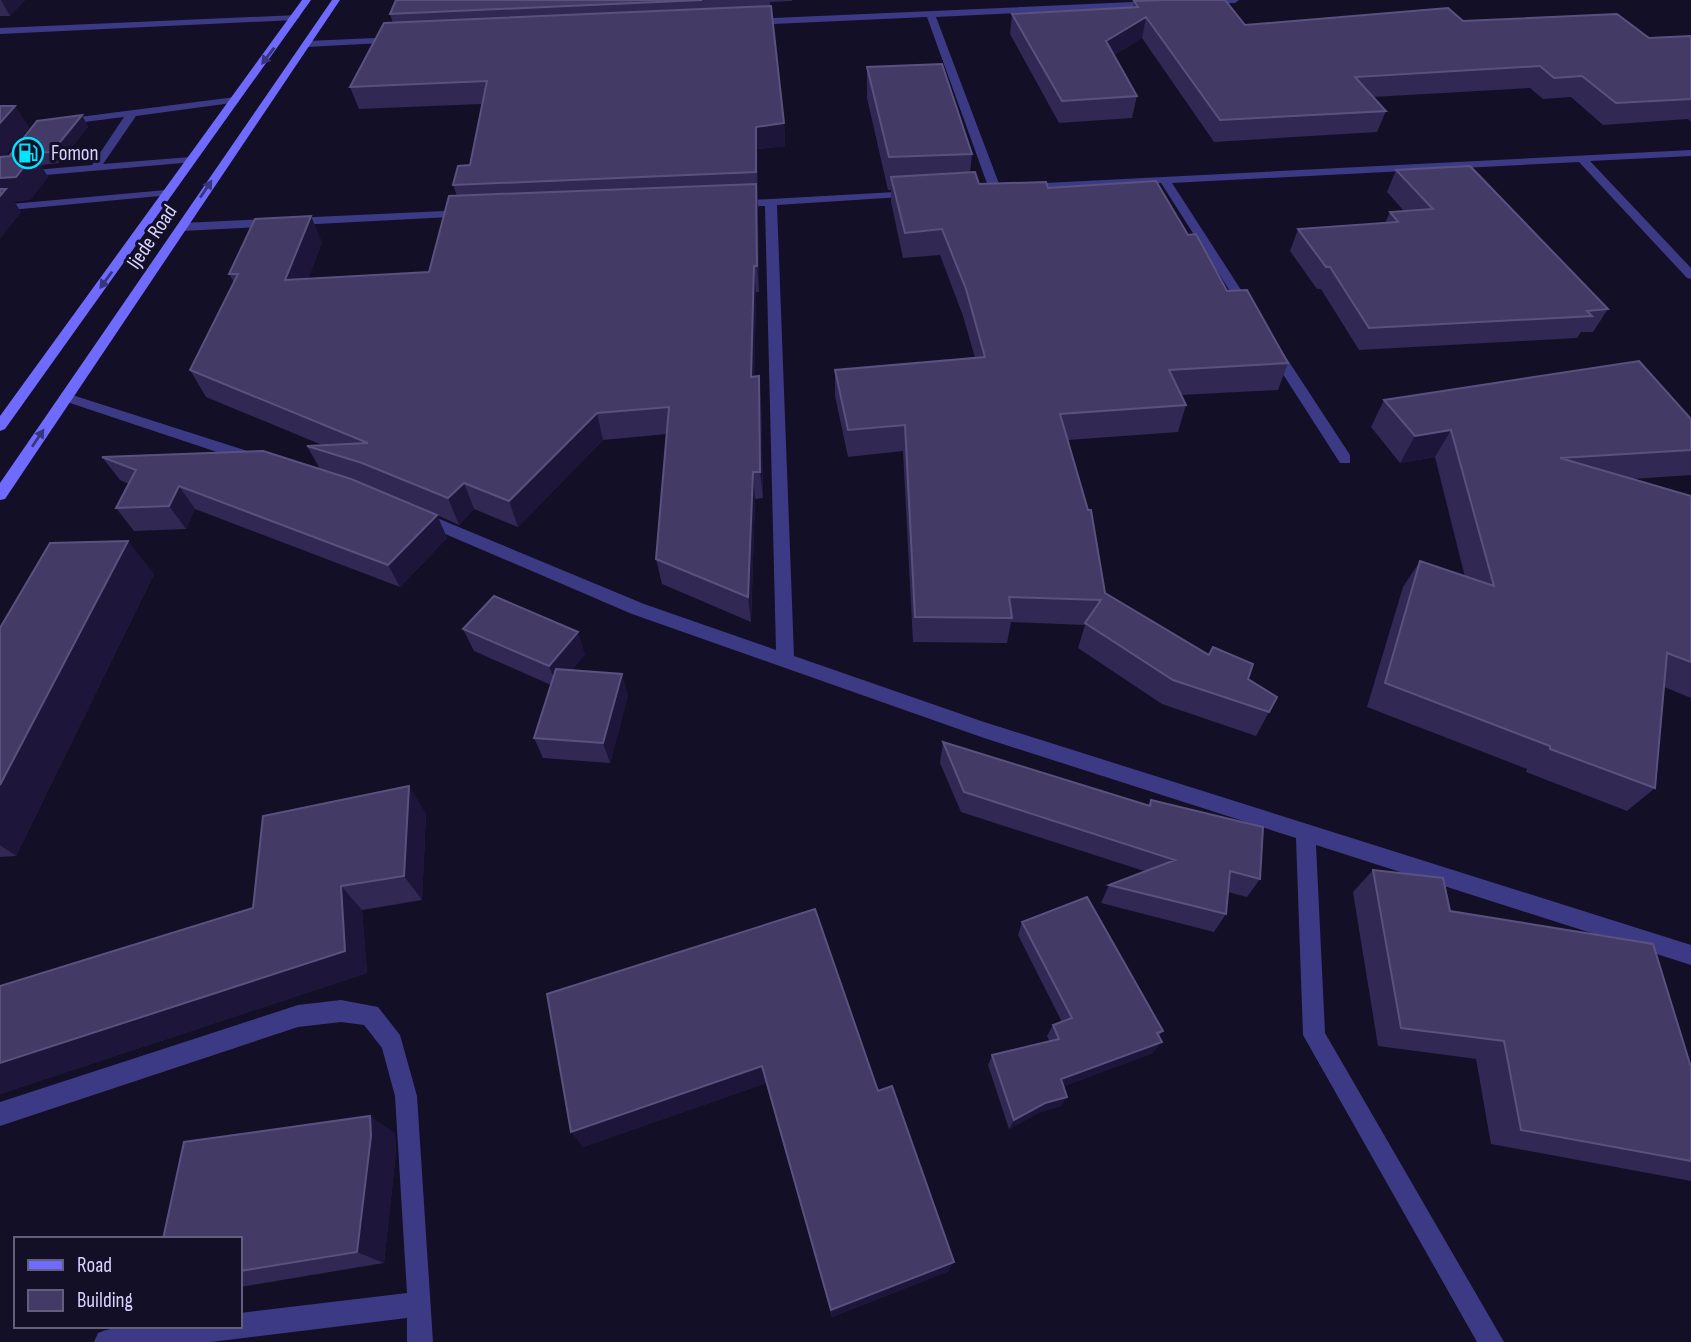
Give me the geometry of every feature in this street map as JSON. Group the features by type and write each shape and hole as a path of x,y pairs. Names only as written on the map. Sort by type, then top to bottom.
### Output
{"main road":[{"name":"Ijede Road","path":"0,426 307,0"},
{"name":"Ijede Road","path":"0,495 336,0"}],"street":[{"path":"1187,2 1235,0"},
{"path":"739,23 1174,3"},
{"path":"931,15 995,189"},
{"path":"0,31 295,17"},
{"path":"307,44 405,39"},
{"path":"48,125 235,100"},
{"path":"94,168 131,115"},
{"path":"982,190 1691,153"},
{"path":"1581,158 1691,275"},
{"path":"7,170 14,174 190,160"},
{"path":"1164,180 1254,320"},
{"path":"0,208 166,193"},
{"path":"721,204 929,193"},
{"path":"771,203 785,660"},
{"path":"182,227 482,214"},
{"path":"1270,343 1345,459"},
{"path":"66,397 277,466"},
{"path":"407,512 638,609 984,730 1691,955"},
{"path":"1306,834 1314,1035 1491,1342"},
{"path":"0,1114 298,1016 341,1011 370,1016 392,1043 406,1096 420,1304 420,1342"},
{"path":"242,1326 420,1304"},
{"path":"107,1342 222,1328"}],"building":[{"path":"396,0 702,0 390,14"},
{"path":"1225,0 1245,25 1448,8 1463,21 1617,14 1649,38 1691,36 1691,99 1616,103 1582,76 1554,78 1540,66 1355,77 1386,111 1220,120 1146,17 1106,41 1137,96 1062,101 1012,14 1138,7 1134,1"},
{"path":"771,6 784,123 756,127 756,172 453,185 458,166 470,165 487,81 350,87 384,23"},
{"path":"942,64 972,154 889,157 867,67"},
{"path":"0,106 15,106 0,123"},
{"path":"82,115 52,152 11,154 37,121"},
{"path":"34,154 16,177 0,178 0,157"},
{"path":"1470,166 1608,309 1587,311 1592,316 1369,328 1330,267 1326,267 1298,229 1398,222 1390,212 1433,209 1396,170"},
{"path":"975,172 979,184 1046,182 1048,188 1156,181 1188,235 1196,234 1227,291 1247,290 1288,363 1169,370 1186,405 1060,414 1088,510 1091,510 1105,593 1209,655 1213,647 1253,664 1248,679 1277,697 1269,712 1173,680 1085,623 1101,600 1009,597 1012,618 915,617 905,425 848,430 835,370 985,357 966,289 942,229 905,233 891,177"},
{"path":"756,184 757,266 754,266 751,377 759,376 760,472 753,472 748,597 656,559 669,407 597,413 509,501 464,483 448,498 362,463 307,446 368,443 190,370 238,274 229,274 255,219 311,216 285,280 429,272 449,196"},
{"path":"1639,361 1691,419 1691,450 1560,458 1691,496 1691,662 1667,653 1655,788 1385,683 1420,561 1494,586 1451,430 1415,436 1384,400"},
{"path":"263,451 351,479 437,515 388,565 179,486 169,506 116,508 136,470 102,457"},
{"path":"128,541 0,785 0,628 50,543"},
{"path":"494,596 578,632 549,666 463,629"},
{"path":"556,669 622,674 603,743 534,738"},
{"path":"943,742 1150,806 1151,800 1263,827 1260,879 1230,871 1226,914 1109,885 1175,860 964,792"},
{"path":"409,786 404,876 341,886 345,951 0,1063 0,986 253,908 263,816"},
{"path":"1373,870 1443,878 1450,911 1653,944 1691,1064 1691,1161 1521,1130 1504,1041 1401,1028"},
{"path":"1087,897 1163,1031 1157,1033 1162,1042 1061,1079 1067,1097 1045,1103 1014,1120 992,1055 1059,1039 1053,1025 1072,1018 1022,922"},
{"path":"815,909 878,1091 892,1086 954,1262 831,1310 762,1066 571,1132 547,994"},
{"path":"370,1116 371,1136 357,1252 242,1271 242,1237 163,1237 184,1142"}],"place":[{"name":"Fomon","path":"28,153"}]}
